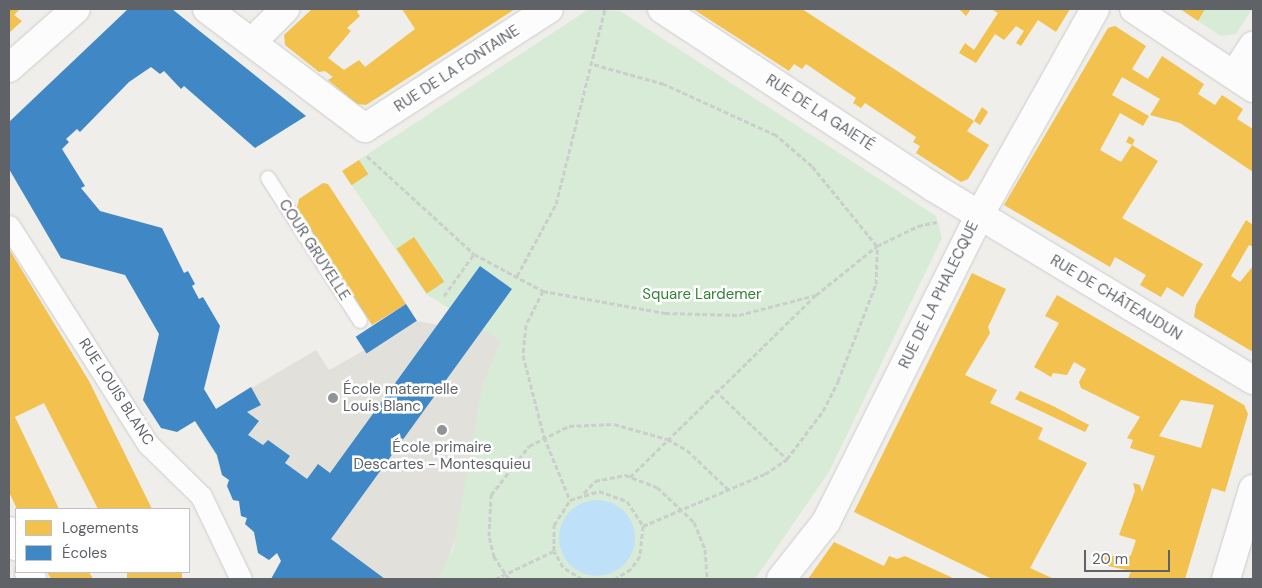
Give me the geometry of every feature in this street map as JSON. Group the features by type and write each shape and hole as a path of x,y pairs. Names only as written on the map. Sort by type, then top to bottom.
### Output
{"street":[{"path":"9,68 76,9"},
{"path":"207,9 252,42 363,138"},
{"path":"252,42 284,9"},
{"name":"RUE DE LA FONTAINE","path":"363,138 549,9"},
{"name":"RUE DE LA GAIETÉ","path":"662,9 980,214"},
{"name":"RUE DE LA PHALECQUE","path":"781,579 826,522 980,214 1094,9"},
{"path":"1134,9 1244,81 1253,46"},
{"name":"RUE DE CHÂTEAUDUN","path":"980,214 1253,380"},
{"name":"RUE LOUIS BLANC","path":"9,226 148,444 201,496 241,579"},
{"path":"1226,579 1253,489"},
{"path":"9,531 15,544"}],"lane":[{"name":"COUR GRUYELLE","path":"268,178 360,321"}],"path":[{"path":"517,276 556,204 593,64 605,9"},
{"path":"593,64 664,84 776,135 812,166 877,246 876,284 838,381 823,411 787,459 729,490 643,526"},
{"path":"363,138 474,254 543,291 665,313 739,316 816,295"},
{"path":"630,477 715,390 816,295 877,246 918,226 980,214"},
{"path":"444,296 474,254"},
{"path":"543,291 526,325 523,355 544,437 570,500"},
{"path":"715,390 787,459"},
{"path":"509,579 504,573 488,536 491,495 516,460 544,437 590,422 638,428 666,439 695,456 729,490"},
{"path":"582,579 563,567 554,552 554,525 570,500 584,493 596,481 630,477 657,487 684,509 704,549 707,579"},
{"path":"584,493 614,493 632,506 643,526 640,556 617,579"},
{"path":"495,579 504,573 554,552"}],"shaded area":[{"path":"480,266 512,289 501,341 483,385 458,531 444,571 437,579 271,579 281,561 277,553 269,560 258,553 254,532 245,524 247,518 241,516 239,502 233,500 227,486 229,480 222,475 216,455 195,421 316,350 329,370 417,321 438,325"}],"green space":[{"name":"Square Lardemer","path":"589,9 620,11 936,216 942,238 829,472 755,579 437,579 453,549 483,385 501,341 426,294 342,171"},
{"path":"1205,9 1252,9 1236,34 1221,36 1198,21"}],"water":[{"path":"597,500 611,503 624,511 632,524 635,538 632,552 624,565 611,573 597,576 583,573 570,565 562,552 559,538 562,524 570,511 583,503"}],"building: Logements":[{"path":"9,9 20,9 14,15 22,21 9,33"},
{"path":"312,9 360,9 357,12 360,16 347,28 351,31 328,58 344,70 359,60 365,67 415,29 402,9 515,9 366,105 357,104 328,80 333,77 325,71 319,72 285,45 284,35"},
{"path":"693,9 802,9 974,121 967,131 989,145 968,179 961,182 916,153 920,146 913,142 916,137 865,103 861,108 853,103 856,98 806,64 802,69 794,64 789,71"},
{"path":"959,9 971,9 966,16"},
{"path":"991,9 1070,9 1056,32 1038,20 1021,46 1016,43 1024,31 1016,26 1004,40 995,34 976,63 959,53 965,43 974,50 998,13"},
{"path":"1180,9 1205,9 1198,21"},
{"path":"1115,26 1146,46 1132,69 1148,79 1162,56 1204,84 1198,94 1215,105 1222,95 1243,109 1237,119 1253,129 1253,172 1180,123 1150,115 1160,99 1122,77 1112,95 1149,116 1143,126 1120,113 1100,150 1121,162 1132,145 1158,161 1122,218 1203,264 1183,297 1167,287 1161,297 1140,285 1146,275 1115,257 1110,267 1004,205 1108,28"},
{"path":"982,107 988,112 980,125 974,121"},
{"path":"1129,136 1135,140 1132,145 1126,142"},
{"path":"359,160 368,174 351,185 342,171"},
{"path":"323,183 328,184 406,304 372,325 297,208 299,199"},
{"path":"1246,220 1253,225 1253,247 1249,245 1231,276 1240,282 1253,266 1253,352 1194,317 1196,305"},
{"path":"414,237 444,282 427,294 397,249"},
{"path":"9,249 89,381 152,508 97,508 44,403 15,417 59,508 17,508 9,492"},
{"path":"972,273 1006,289 988,327 990,333 965,375 997,390 990,403 1043,428 1038,439 1087,463 1030,568 1054,579 992,579 854,512"},
{"path":"1057,295 1244,405 1248,414 1225,492 1212,488 1185,579 1128,579 1131,571 1099,564 1102,553 1126,559 1131,555 1136,540 1119,535 1135,491 1133,483 1140,485 1142,492 1155,456 1130,448 1133,440 1127,438 1140,417 1081,388 1079,382 1086,369 1074,362 1067,375 1053,373 1051,377 1034,367 1059,323 1045,316","holes":["1181,400 1214,405 1201,448 1159,436"]},
{"path":"1020,391 1089,425 1085,432 1015,399"},
{"path":"834,542 884,566 889,556 897,559 905,556 955,579 808,579"},
{"path":"48,573 90,573 93,579 51,579"},
{"path":"127,573 182,573 182,579 127,579"}],"building: Écoles":[{"path":"128,9 172,9 306,116 255,148 184,86 181,89 164,71 160,74 151,67 129,82 80,132 77,129 66,139 69,142 62,149 85,186 81,188 100,211 162,228 184,273 188,271 195,284 192,286 199,299 203,297 220,326 204,389 216,409 251,387 261,405 247,412 259,421 248,435 263,445 268,440 290,456 285,463 307,479 318,464 330,473 480,266 512,289 331,539 385,579 271,579 281,561 277,553 269,560 258,553 254,532 245,524 247,518 241,516 239,501 233,500 227,486 229,480 222,475 217,455 195,421 177,432 161,428 143,400 159,334 125,275 61,258 9,169 9,122"},
{"path":"406,304 417,321 367,353 356,337"}],"place":[{"name":"École maternelle Louis Blanc","path":"333,398"},
{"name":"École primaire Descartes - Montesquieu","path":"442,430"}]}
